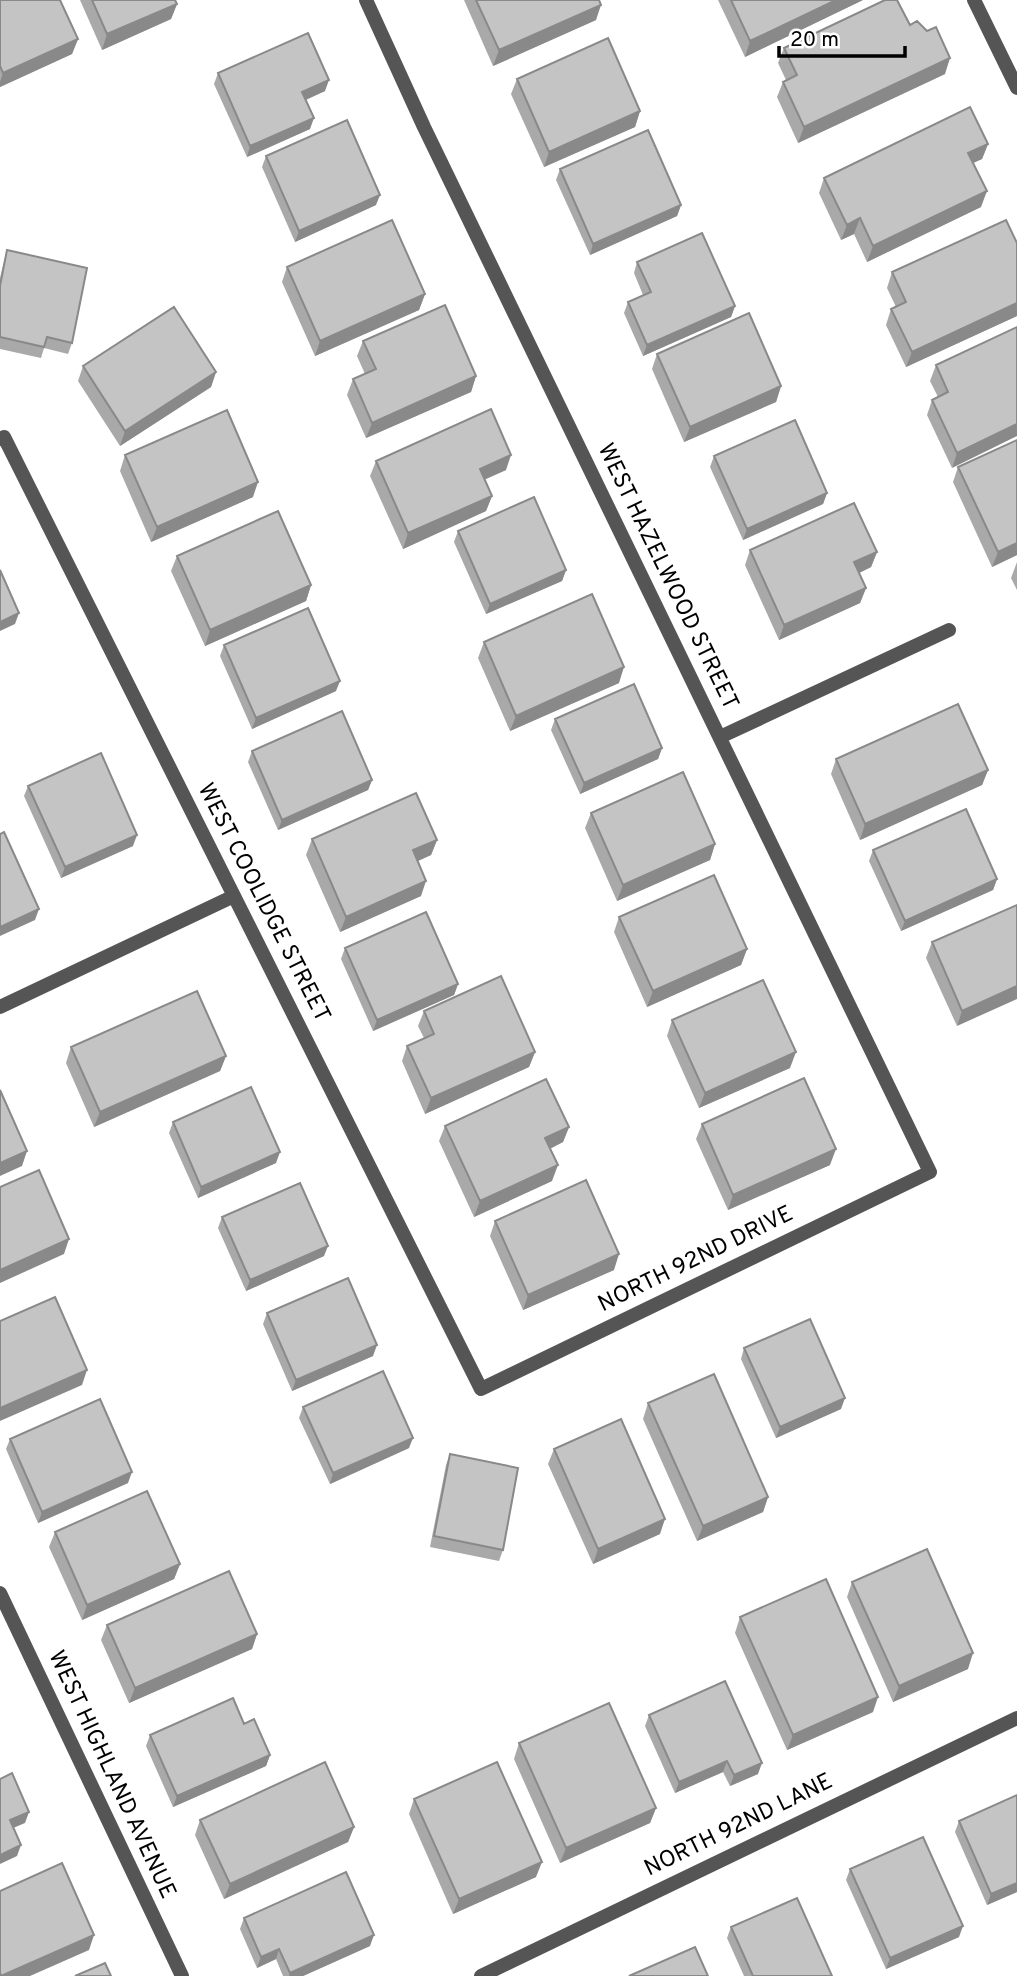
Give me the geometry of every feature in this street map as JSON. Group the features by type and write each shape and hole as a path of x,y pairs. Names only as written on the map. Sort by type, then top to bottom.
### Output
{"street":[{"name":"WEST HAZELWOOD STREET","path":"366,0 424,127 930,1172"},
{"path":"974,0 1017,88"},
{"name":"WEST COOLIDGE STREET","path":"2,438 481,1389"},
{"path":"720,737 949,630"},
{"path":"0,1007 234,896"},
{"name":"NORTH 92ND DRIVE","path":"481,1389 930,1172"},
{"name":"WEST HIGHLAND AVENUE","path":"0,1593 182,1976"},
{"name":"NORTH 92ND LANE","path":"481,1976 1017,1718"}],"building":[{"path":"0,0 60,0 78,39 3,73 0,66"},
{"path":"92,0 175,0 177,4 107,34"},
{"path":"476,0 599,0 601,5 499,50"},
{"path":"731,0 836,0 750,41"},
{"path":"885,0 897,0 910,25 917,21 927,31 936,27 950,58 804,127 783,82 797,75 784,48"},
{"path":"308,33 329,80 302,92 314,118 250,146 218,73"},
{"path":"608,38 640,111 549,152 517,79"},
{"path":"970,107 988,144 968,153 987,191 873,246 860,218 847,225 824,178"},
{"path":"347,120 380,195 299,231 266,156"},
{"path":"648,130 681,205 593,244 560,169"},
{"path":"392,220 425,294 320,341 287,267"},
{"path":"1006,220 1017,243 1017,303 912,352 891,309 906,302 892,272"},
{"path":"702,233 735,306 647,345 628,302 651,292 637,262"},
{"path":"7,250 87,268 72,343 47,337 44,347 0,337 0,286"},
{"path":"445,305 476,376 372,423 353,379 376,369 363,341"},
{"path":"174,307 216,372 125,431 83,366"},
{"path":"749,313 781,386 690,427 657,354"},
{"path":"1017,327 1017,424 957,453 932,400 948,392 936,365"},
{"path":"491,409 511,455 480,469 492,496 408,533 376,461"},
{"path":"227,410 258,482 157,527 125,455"},
{"path":"795,420 827,493 747,529 714,456"},
{"path":"1017,440 1017,543 998,552 958,467"},
{"path":"534,497 566,570 490,604 458,531"},
{"path":"854,503 877,552 854,562 866,588 784,625 750,550"},
{"path":"278,511 311,585 210,630 177,556"},
{"path":"0,570 19,613 0,622"},
{"path":"592,594 624,667 516,716 484,642"},
{"path":"308,608 340,681 256,718 224,645"},
{"path":"634,684 662,748 584,783 555,719"},
{"path":"958,704 988,770 865,824 836,759"},
{"path":"342,711 372,780 282,820 252,751"},
{"path":"101,753 137,835 65,867 28,786"},
{"path":"683,772 715,844 623,885 591,813"},
{"path":"416,793 437,840 413,850 426,881 346,917 312,839"},
{"path":"966,809 997,879 905,921 873,850"},
{"path":"4,832 39,909 0,927 0,834"},
{"path":"714,875 747,949 653,991 619,917"},
{"path":"1017,905 1017,986 962,1011 932,942"},
{"path":"426,912 458,984 377,1020 345,948"},
{"path":"501,976 535,1052 431,1098 407,1046 434,1034 424,1011"},
{"path":"763,980 796,1052 705,1093 672,1020"},
{"path":"197,991 226,1056 100,1112 71,1047"},
{"path":"804,1078 836,1149 733,1195 702,1124"},
{"path":"546,1079 569,1127 545,1138 558,1165 480,1201 445,1126"},
{"path":"251,1087 280,1152 201,1187 173,1122"},
{"path":"0,1090 27,1151 0,1163"},
{"path":"39,1170 69,1239 0,1270 0,1187"},
{"path":"586,1180 619,1254 528,1295 495,1221"},
{"path":"300,1183 328,1246 250,1280 222,1217"},
{"path":"348,1278 377,1345 296,1380 267,1313"},
{"path":"55,1297 87,1370 0,1408 0,1321"},
{"path":"810,1319 845,1398 780,1427 744,1348"},
{"path":"383,1371 413,1438 333,1473 303,1407"},
{"path":"714,1374 768,1497 703,1526 648,1403"},
{"path":"100,1399 132,1472 42,1512 10,1439"},
{"path":"621,1419 665,1519 598,1549 554,1449"},
{"path":"450,1454 518,1468 503,1550 434,1536"},
{"path":"147,1491 180,1564 87,1605 55,1532"},
{"path":"927,1549 973,1653 899,1686 852,1582"},
{"path":"229,1571 257,1634 135,1688 107,1625"},
{"path":"826,1579 878,1697 793,1735 740,1617"},
{"path":"725,1681 762,1763 734,1775 727,1761 679,1782 649,1715"},
{"path":"233,1698 244,1724 254,1719 270,1755 177,1796 150,1735"},
{"path":"609,1703 656,1808 566,1848 519,1743"},
{"path":"325,1762 354,1827 230,1884 200,1820"},
{"path":"497,1762 542,1862 459,1899 414,1799"},
{"path":"12,1773 29,1812 10,1820 21,1845 0,1855 0,1779"},
{"path":"1017,1795 1017,1883 991,1894 959,1821"},
{"path":"923,1837 963,1926 890,1958 850,1869"},
{"path":"62,1863 94,1935 1,1976 0,1891"},
{"path":"346,1872 374,1935 290,1973 279,1949 261,1957 244,1918"},
{"path":"797,1898 832,1976 753,1976 731,1927"},
{"path":"695,1947 708,1976 629,1976"},
{"path":"105,1963 111,1976 75,1976"}]}
